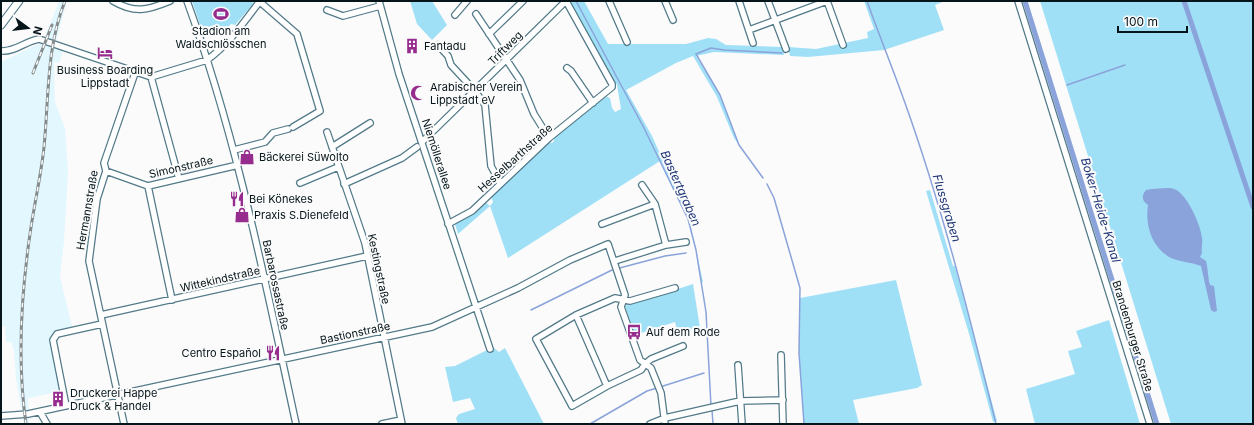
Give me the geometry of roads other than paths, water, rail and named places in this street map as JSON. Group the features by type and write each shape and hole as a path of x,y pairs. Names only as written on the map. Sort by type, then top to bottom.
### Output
{"main road":[{"path":"1,25 18,1"}],"street":[{"path":"113,1 129,8 139,10 151,8 170,1"},
{"name":"Barbarossastraße","path":"187,1 207,60 238,165 265,279 296,424"},
{"path":"455,15 467,1"},
{"path":"489,34 523,1"},
{"name":"Triftweg","path":"422,142 566,1"},
{"name":"Hesselbarthstraße","path":"448,224 472,212 500,183 550,138 609,90 612,84 566,1"},
{"path":"609,1 627,42"},
{"path":"665,1 673,20"},
{"path":"739,1 753,43"},
{"path":"768,1 786,49"},
{"path":"749,30 827,1 843,44"},
{"name":"Brandenburger Straße","path":"1018,1 1150,424"},
{"path":"1,51 13,50 32,40 39,40 150,78 207,60 222,47 260,2 297,34 320,111 291,128 273,133 265,142 234,150"},
{"name":"Niemöllerallee","path":"328,10 343,16 380,4 399,74 490,349"},
{"path":"476,14 520,80 534,114 550,138"},
{"path":"438,45 448,56 451,65 475,91 485,105 492,166 500,183"},
{"path":"567,68 572,71 593,103"},
{"name":"Hermannstraße","path":"124,424 89,261 97,199 106,171 104,162 136,73"},
{"path":"150,78 179,179"},
{"path":"332,147 370,123"},
{"name":"Kestingstraße","path":"327,132 365,243 402,422"},
{"path":"344,184 402,158 416,147"},
{"name":"Simonstraße","path":"106,171 148,186 238,165"},
{"path":"300,183 338,167"},
{"path":"642,185 654,204 666,245"},
{"path":"148,186 172,300"},
{"path":"602,224 654,204"},
{"path":"665,421 659,389 651,368 640,360 621,307 622,300 625,295 616,262 666,245 686,242"},
{"name":"Bastionstraße","path":"1,416 14,416 40,412 432,327 518,288 570,260 608,244 616,262"},
{"name":"Wittekindstraße","path":"100,315 367,256"},
{"path":"675,288 630,301 615,298 576,315 536,339 572,406 607,386 641,370 645,364 683,346"},
{"path":"576,315 607,386"},
{"path":"66,406 53,340 57,334 102,324"},
{"path":"781,355 783,424"},
{"path":"738,365 742,424"},
{"path":"650,424 711,407 740,401 783,400"},
{"path":"40,412 47,424"},
{"path":"382,424 402,422"}],"waterway":[{"name":"Bastertgraben","path":"576,1 644,128 688,219 696,250 706,312 711,406"},
{"name":"Flussgraben","path":"867,1 905,103 931,182 966,303 996,424"},
{"name":"Boker-Heide-Kanal","path":"1025,1 1157,424"},
{"path":"1184,1 1253,207"},
{"path":"763,178 739,145 720,95 696,54 711,48 782,53"},
{"path":"1067,85 1125,65"},
{"path":"767,184 774,198 800,288 799,353 804,424"},
{"path":"531,310 612,270 665,256 686,253"},
{"path":"660,387 704,373"},
{"path":"590,424 647,391 657,388"},
{"name":"Bastertgraben","path":"712,410 713,424"}],"railway":[{"path":"26,424 23,400 21,353 24,281 30,234 43,158 51,55 54,37 65,1"},
{"path":"33,73 52,25"}],"place":[{"name":"Stadion am Waldschlösschen","path":"221,14"},
{"name":"Fantadu","path":"412,46"},
{"name":"Business Boarding Lippstadt","path":"105,53"},
{"name":"Arabischer Verein Lippstadt eV","path":"418,93"},
{"name":"Bäckerei Süwolto","path":"247,157"},
{"name":"Bei Könekes","path":"237,199"},
{"name":"Praxis S.Dienefeld","path":"242,215"},
{"name":"Auf dem Rode","path":"634,332"},
{"name":"Centro Español","path":"273,353"},
{"name":"Druckerei Happe Druck & Handel","path":"58,399"}]}
